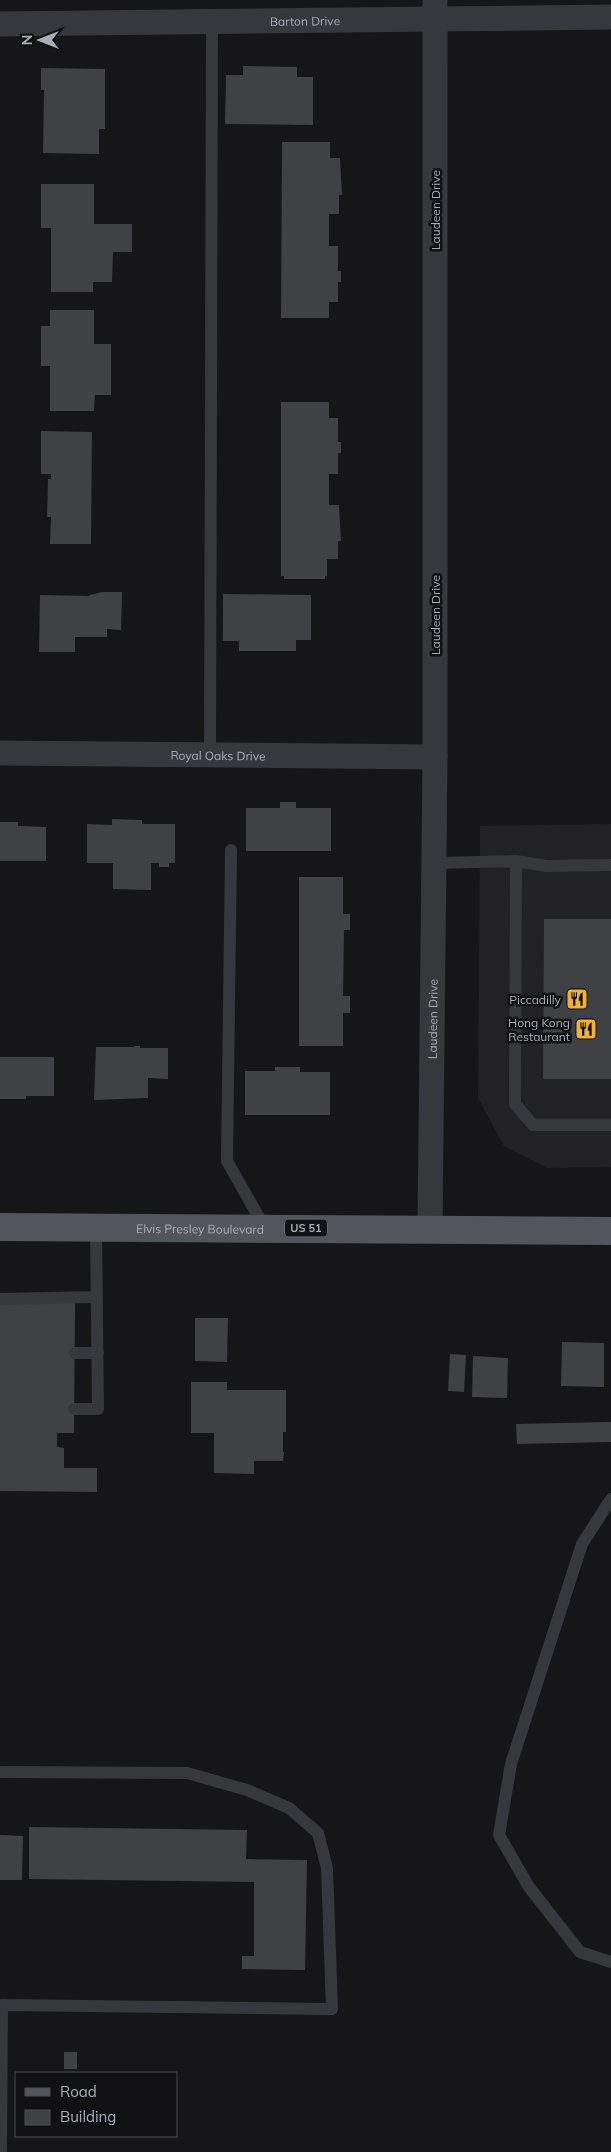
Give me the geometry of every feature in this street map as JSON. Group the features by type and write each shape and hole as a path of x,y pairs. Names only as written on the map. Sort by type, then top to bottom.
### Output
{"main road":[{"name":"Elvis Presley Boulevard","path":"0,1226 611,1231"}],"street":[{"name":"Barton Drive","path":"0,24 212,22 435,10 611,17"},
{"name":"Laudeen Drive","path":"430,1229 435,757 435,10"},
{"name":"Royal Oaks Drive","path":"0,753 435,757"}],"lane":[{"path":"210,755 212,22"},
{"path":"231,850 227,1161 265,1228"},
{"path":"516,861 515,1104 533,1125 611,1125"},
{"path":"434,863 516,861 546,866 611,865"},
{"path":"74,1409 98,1409 96,1227"},
{"path":"0,1299 97,1297"},
{"path":"75,1353 98,1353"},
{"path":"611,1499 582,1544 511,1764 499,1835 529,1887 580,1952 611,1962"},
{"path":"0,1772 187,1773 247,1790 289,1808 318,1833 328,1868 332,2009 1,2005 1,2152"}],"shaded area":[{"path":"611,824 611,1167 548,1168 504,1146 478,1098 480,826"}],"building":[{"path":"243,66 297,67 297,77 313,77 313,125 225,124 226,75 243,75"},
{"path":"41,68 105,69 105,129 99,129 99,154 43,153 44,90 41,90"},
{"path":"282,142 330,142 330,158 340,158 342,195 339,195 339,214 329,214 329,246 338,246 338,271 341,271 341,282 338,282 338,302 329,302 329,318 281,318"},
{"path":"41,184 94,184 94,224 132,224 132,252 113,252 112,282 93,282 93,292 51,292 51,228 41,228"},
{"path":"50,310 94,310 94,344 111,344 111,395 95,395 94,411 50,411 50,366 41,366 41,326 50,326"},
{"path":"281,402 329,402 329,418 338,418 338,442 341,442 341,453 338,453 338,474 329,474 329,505 339,505 341,541 338,541 338,559 327,559 327,576 325,576 325,579 284,579 284,576 281,576"},
{"path":"41,431 92,432 91,544 50,544 51,517 47,517 48,479 51,479 51,474 41,474"},
{"path":"102,592 122,592 121,630 107,629 107,637 75,637 75,652 39,652 40,595 90,596"},
{"path":"223,594 311,595 311,640 296,640 296,651 239,651 239,641 223,641"},
{"path":"280,802 296,802 296,808 331,808 331,851 246,851 246,808 280,808"},
{"path":"112,819 142,820 142,824 175,824 175,863 169,863 169,867 159,867 159,863 151,863 151,890 113,889 113,863 87,863 87,824 112,825"},
{"path":"0,822 18,822 18,826 46,827 46,861 0,861"},
{"path":"299,877 343,877 343,914 350,914 350,930 344,930 343,996 350,996 350,1013 343,1013 343,1046 299,1046"},
{"name":"Piccadilly","path":"544,919 611,919 611,1079 543,1079"},
{"path":"140,1046 140,1048 168,1048 168,1079 148,1078 148,1098 94,1100 96,1047"},
{"path":"0,1057 54,1057 54,1096 26,1096 26,1099 0,1099"},
{"path":"275,1067 300,1067 300,1072 330,1072 330,1115 245,1115 245,1071 275,1071"},
{"path":"0,1303 75,1303 74,1433 57,1433 57,1447 64,1448 64,1468 97,1468 97,1492 0,1491"},
{"path":"195,1318 228,1318 227,1362 195,1361"},
{"path":"562,1342 604,1343 604,1387 561,1386"},
{"path":"450,1354 466,1355 464,1392 448,1391"},
{"path":"473,1356 508,1358 507,1398 472,1397"},
{"path":"191,1382 227,1382 227,1390 286,1390 286,1432 283,1432 283,1461 254,1461 254,1474 214,1473 214,1433 191,1433"},
{"path":"611,1422 611,1442 517,1444 516,1424"},
{"path":"29,1827 247,1830 246,1859 307,1860 305,1970 242,1969 242,1956 254,1956 254,1882 29,1879"},
{"path":"0,1835 23,1836 22,1880 0,1880"},
{"path":"64,2052 77,2052 77,2069 64,2069"}],"place":[{"name":"Piccadilly","path":"577,999"},
{"name":"Hong Kong Restaurant","path":"586,1029"}]}
